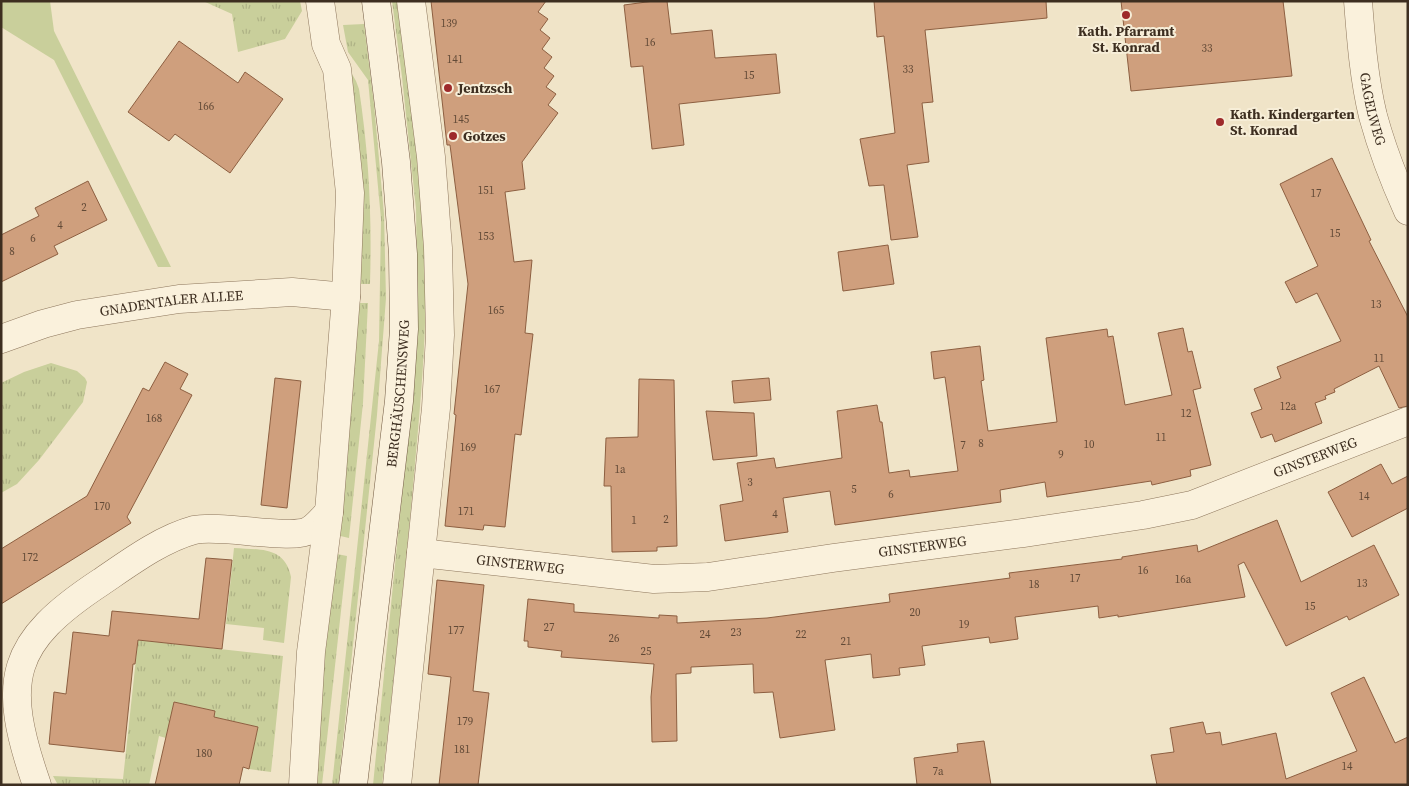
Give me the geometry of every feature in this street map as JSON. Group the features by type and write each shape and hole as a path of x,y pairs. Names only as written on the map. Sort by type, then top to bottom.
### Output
{"street":[{"path":"303,785 311,652 329,512 346,298 350,193 337,69 326,44 320,1"},
{"name":"BERGHÄUSCHENSWEG","path":"353,785 399,401 404,329 403,254 396,162 376,1"},
{"path":"396,785 436,408 440,335 438,248 431,157 411,1"},
{"name":"GAGELWEG","path":"1358,1 1362,49 1373,116 1391,173 1408,211"},
{"name":"GNADENTALER ALLEE","path":"1,339 43,324 77,315 179,299 292,292 346,298"},
{"name":"GINSTERWEG","path":"421,553 654,579 708,577 833,558 1088,524 1192,505 1408,421"},
{"path":"37,785 24,764 12,738 3,700 9,666 17,652 43,624 62,608 145,552 184,533 209,528 288,534 309,531 329,512"}],"green space":[{"path":"1,1 50,1 54,31 171,267 158,267 54,60 1,27"},
{"path":"203,1 300,1 302,11 285,39 238,52 232,14"},
{"path":"392,1 397,1 418,158 426,282 423,370 402,598 382,785 373,785 418,335 416,209"},
{"path":"364,24 374,104 384,214 386,298 377,415 339,779 338,785 332,785 379,341 381,219 368,80 348,52 343,25"},
{"path":"349,69 359,89 365,138 371,235 370,284 356,284"},
{"path":"356,303 368,303 363,403 349,538 336,535"},
{"path":"51,363 77,371 85,378 87,382 83,402 39,460 17,484 1,493 1,383 24,372"},
{"path":"234,548 270,552 283,560 288,567 291,577 284,643 263,640 264,628 226,624"},
{"path":"332,553 347,556 322,785 310,785"},
{"path":"138,640 283,656 271,772 249,769 258,727 214,717 215,711 174,702 166,738 159,736 149,785 58,785 53,776 123,779"}],"building":[{"path":"431,1 546,1 538,12 548,19 540,30 550,38 542,49 552,57 544,68 554,76 546,87 556,94 548,105 558,113 522,162 525,189 505,192 514,262 532,260 525,333 533,334 521,435 515,434 505,527 484,525 483,530 445,526 456,415 454,414 468,284 450,145 447,145"},
{"path":"667,1 671,34 712,30 715,58 776,54 780,93 679,104 684,145 652,149 643,66 631,67 624,5"},
{"path":"874,1 1046,1 1047,18 925,30 933,102 922,103 929,162 907,165 918,237 891,240 884,185 869,186 860,139 895,133 884,36 877,37"},
{"name":"Kath. Kindergarten St. Konrad","path":"1121,1 1283,1 1292,76 1131,91"},
{"path":"179,41 238,83 245,72 283,99 230,173 175,134 169,141 128,112"},
{"path":"1332,158 1371,240 1369,241 1408,317 1408,406 1399,408 1379,366 1334,389 1335,392 1325,396 1326,399 1315,403 1322,423 1275,442 1272,434 1261,438 1251,413 1262,409 1254,389 1281,378 1277,367 1341,341 1317,293 1296,303 1285,282 1318,266 1280,184"},
{"path":"88,181 107,220 54,246 58,254 1,282 1,235 39,216 35,208"},
{"path":"888,245 894,284 843,291 838,252"},
{"path":"1183,328 1188,352 1192,351 1201,388 1193,390 1211,465 1190,470 1191,476 1152,485 1151,481 1047,497 1045,482 1000,490 1001,502 835,525 830,491 783,498 788,532 725,541 720,505 743,501 737,463 774,458 776,468 842,458 837,411 877,405 880,422 882,422 889,473 909,470 910,477 958,471 945,377 934,379 931,352 980,346 984,380 981,381 988,431 1057,422 1046,338 1107,329 1108,337 1113,336 1125,405 1172,395 1158,333"},
{"path":"165,362 188,374 180,389 192,395 127,517 131,523 1,604 1,549 87,496 143,388 149,391"},
{"path":"275,378 301,381 287,508 261,505"},
{"path":"769,378 771,400 734,403 732,381"},
{"path":"639,379 674,380 677,546 657,547 657,551 612,552 611,486 604,486 606,438 638,437"},
{"path":"706,411 754,413 757,456 713,460"},
{"path":"1381,464 1392,484 1408,476 1408,508 1352,537 1328,492"},
{"path":"1277,520 1301,582 1374,545 1399,595 1349,620 1347,616 1286,646 1244,562 1238,565 1245,597 1118,617 1118,615 1099,618 1098,606 1015,617 1018,639 990,643 989,637 922,646 925,665 899,668 900,675 873,678 871,654 825,660 835,730 780,738 773,692 754,693 753,664 691,667 691,673 676,674 677,741 652,742 651,697 654,664 561,657 562,651 528,647 528,641 524,641 528,599 574,604 574,612 659,618 659,615 677,616 677,623 767,618 890,602 889,594 1010,578 1009,573 1122,559 1122,557 1197,545 1198,552"},
{"path":"206,558 232,560 222,649 138,640 135,664 133,664 124,752 49,744 54,692 66,694 73,632 109,636 112,611 199,619"},
{"path":"437,580 484,585 473,691 489,693 478,785 439,785 451,677 428,674"},
{"path":"1364,677 1395,743 1408,737 1408,785 1157,785 1151,755 1174,752 1170,728 1203,722 1206,734 1220,732 1222,745 1276,733 1286,779 1357,751 1331,693"},
{"path":"174,702 215,711 214,717 258,727 249,769 243,767 239,785 155,785"},
{"path":"984,741 991,785 917,785 914,758 958,752 957,744"}],"place":[{"name":"Kath. Pfarramt St. Konrad","path":"1126,15"},
{"name":"Jentzsch","path":"448,88"},
{"name":"Kath. Kindergarten St. Konrad","path":"1220,122"},
{"name":"Gotzes","path":"453,136"}]}
